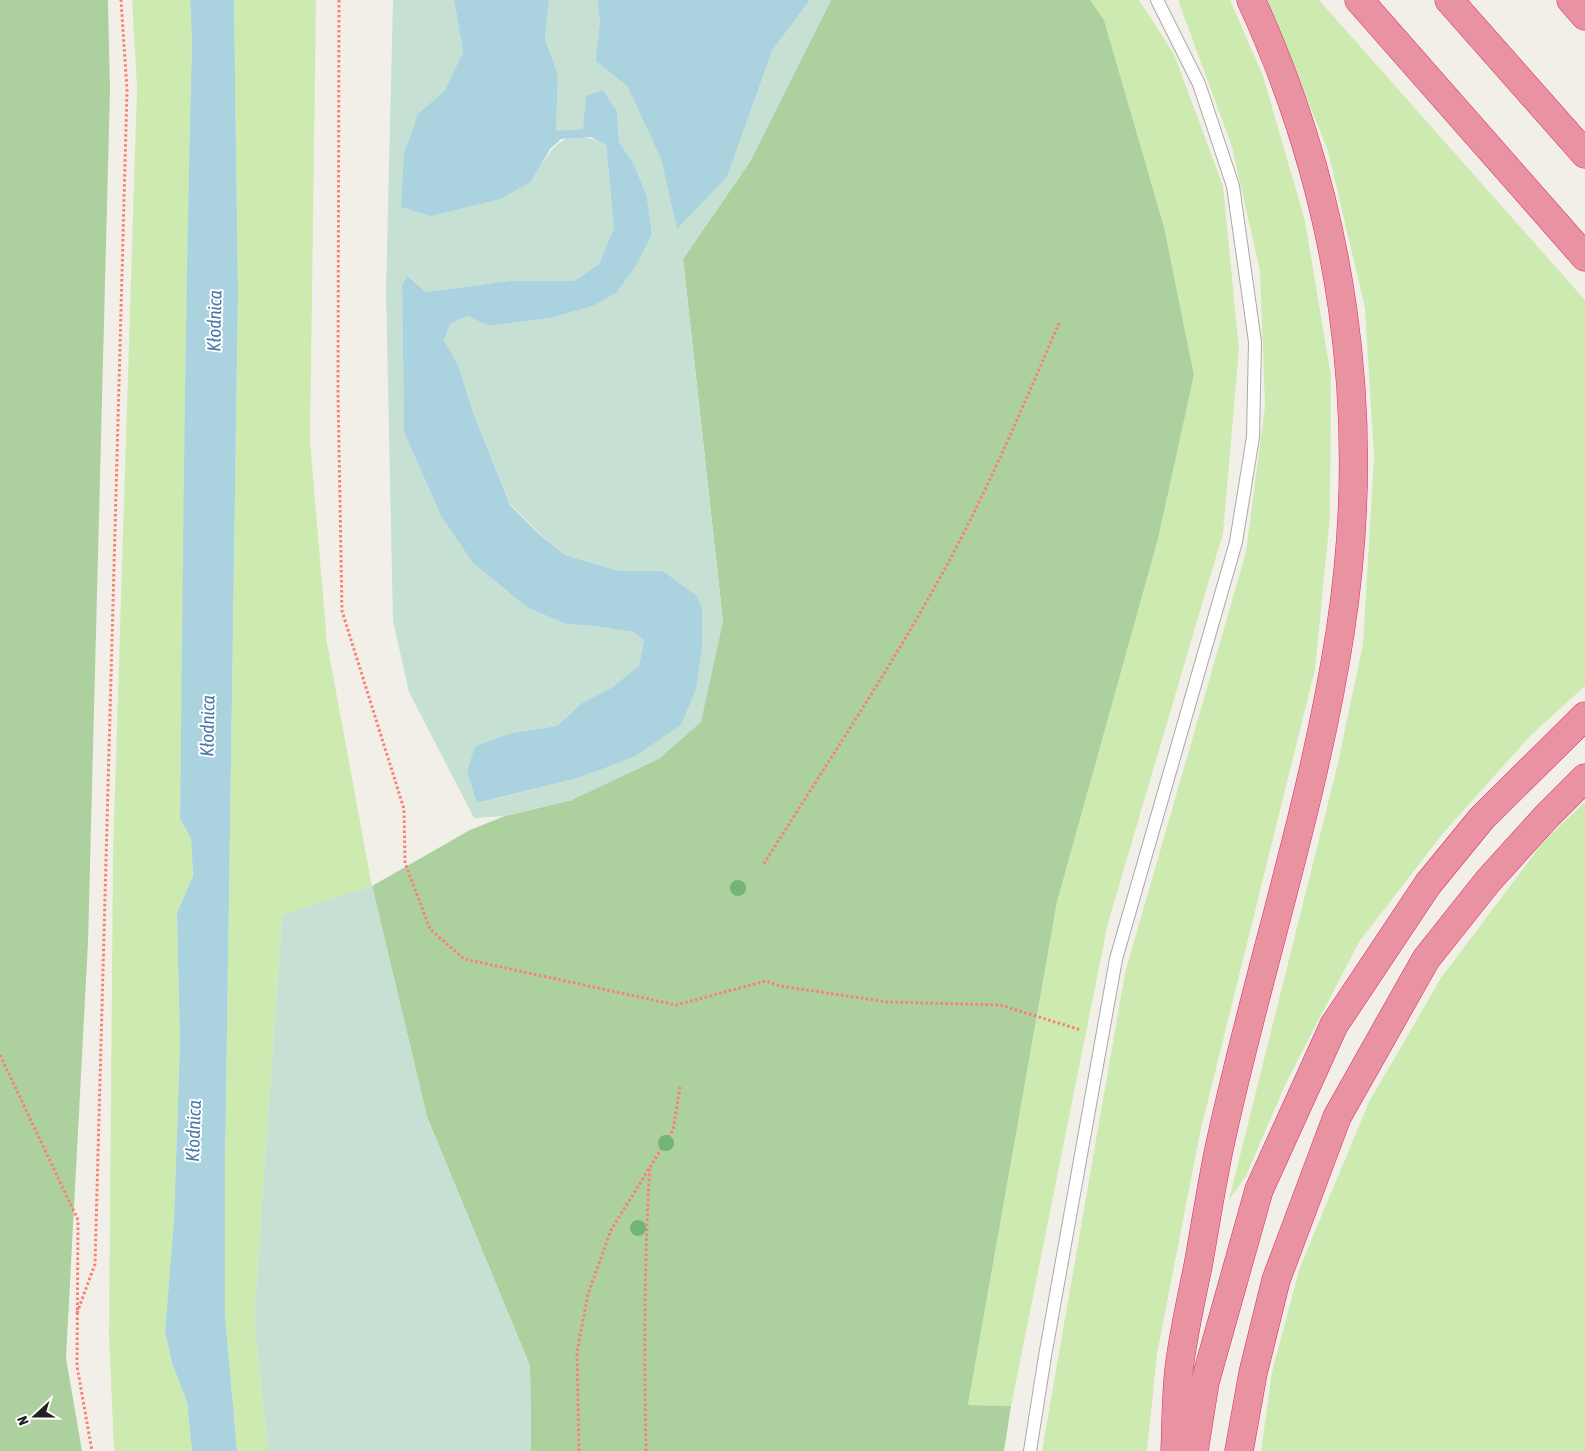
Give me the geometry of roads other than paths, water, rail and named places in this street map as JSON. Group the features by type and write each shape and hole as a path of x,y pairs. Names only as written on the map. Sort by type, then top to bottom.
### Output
{"highway":[{"path":"1175,1451 1179,1370 1219,1149 1310,787 1340,633 1353,513 1352,397 1345,313 1329,232 1310,153 1274,51 1251,0"},
{"path":"1359,0 1585,258"},
{"path":"1449,0 1585,154"},
{"path":"1571,0 1585,16"},
{"path":"1194,1451 1205,1382 1259,1190 1334,1025 1428,884 1482,818 1585,716"},
{"path":"1239,1451 1253,1372 1276,1280 1336,1117 1426,959 1488,881 1546,817 1585,778"}],"lane":[{"path":"1030,1451 1044,1356 1116,959 1236,542 1253,437 1255,342 1233,186 1199,84 1157,0"}],"water":[{"name":"Kłodnica","path":"190,0 234,0 238,292 225,1165 225,1315 237,1451 192,1451 187,1402 172,1363 165,1331 174,1220 180,1044 177,913 193,876 191,838 180,819 192,41"},
{"path":"454,0 549,0 545,39 558,75 556,131 583,129 586,96 603,90 617,112 619,142 634,164 647,197 652,234 635,267 616,293 593,306 550,318 489,326 467,316 450,324 444,340 458,365 473,412 510,505 538,533 565,555 619,571 663,571 697,596 702,608 702,648 696,689 681,725 637,755 578,778 477,803 467,771 475,747 511,733 557,726 582,703 611,688 639,666 644,640 633,632 566,624 528,608 473,563 441,516 404,432 402,284 408,276 426,292 509,281 574,281 599,264 614,228 606,145 591,137 561,139 550,149 531,182 500,199 431,216 401,207 404,154 418,114 445,90 463,52"},
{"path":"597,0 810,0 772,51 727,177 677,229 661,159 628,87 596,61 600,20"}]}
